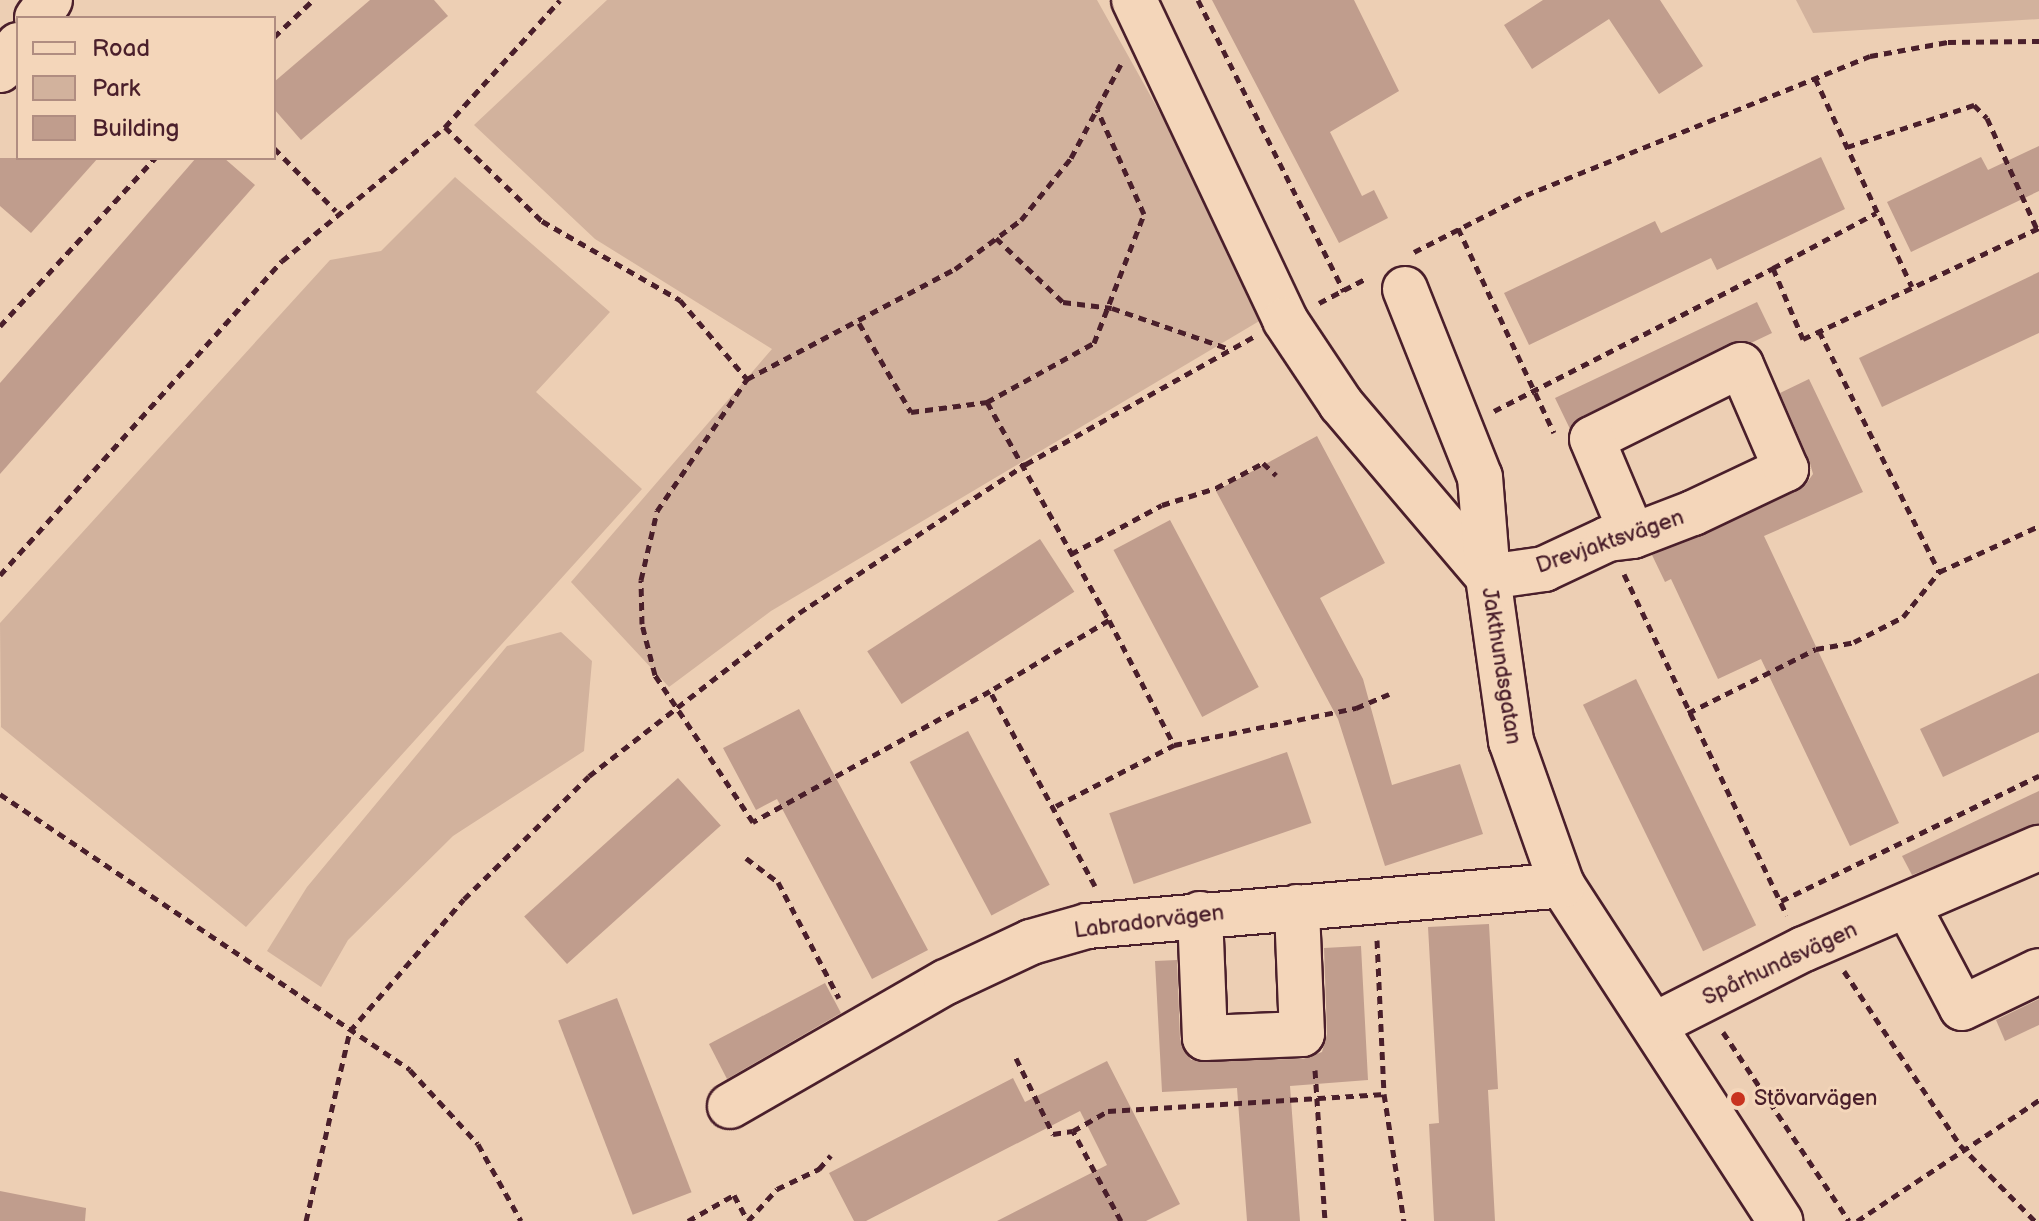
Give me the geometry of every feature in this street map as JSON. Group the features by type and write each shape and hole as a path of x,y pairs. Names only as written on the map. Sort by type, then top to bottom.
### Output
{"street":[{"name":"Jakthundsgatan","path":"1140,11 1285,320 1350,415 1488,577 1511,741 1562,885 1780,1221"},
{"path":"0,70 16,48"},
{"path":"1405,289 1480,477 1488,577"},
{"name":"Drevjaktsvägen","path":"1488,577 1544,569 1620,538 1786,469 1741,365 1592,439 1620,538"},
{"name":"Spårhundsvägen","path":"1654,1025 1814,944 2039,848"},
{"name":"Labradorvägen","path":"730,1106 857,1033 1031,942 1113,922 1562,885"},
{"path":"1908,906 1962,1008 2039,971"},
{"path":"1200,914 1205,1038 1302,1034 1297,907"}],"path":[{"path":"276,35 313,0"},
{"path":"0,575 282,261 336,211 445,127 560,0"},
{"path":"306,1221 350,1031 464,899 589,776 671,707 799,613 1026,464 1231,349 1344,291 1198,0"},
{"path":"1109,620 990,691 753,822 671,707 642,624 646,545 674,480 747,379 859,323 996,238 1040,199 1097,108 1140,11"},
{"path":"1560,444 1458,228 1815,78 1910,47 2039,41"},
{"path":"1815,78 1912,287"},
{"path":"1773,268 1803,339 2038,228 1987,118 1974,105 1847,147"},
{"path":"859,323 911,412 987,402 1094,343 1112,308 1144,214 1097,108"},
{"path":"445,127 542,221 680,300 747,379"},
{"path":"276,150 336,211"},
{"path":"0,326 153,160"},
{"path":"1462,428 1876,213"},
{"path":"996,238 1063,302 1112,308 1231,349"},
{"path":"1819,331 1939,572"},
{"path":"987,402 1026,464 1174,745"},
{"path":"1071,554 1162,505 1216,488 1263,463 1276,475"},
{"path":"1688,713 1816,649 1854,642 1903,617 1939,572 2039,526"},
{"path":"1620,538 1688,713 1781,901 1960,1145 1968,1148 2035,1221"},
{"path":"990,691 1056,806 1113,922"},
{"path":"1056,806 1174,745 1356,708 1389,694"},
{"path":"1781,901 2039,776"},
{"path":"0,794 410,1070 457,1117 521,1221"},
{"path":"746,858 778,882 857,1033"},
{"path":"1375,900 1384,1094 1404,1221"},
{"path":"1703,1000 1849,1221"},
{"path":"1302,1034 1314,1048 1325,1221"},
{"path":"1016,1058 1053,1134 1073,1131 1108,1111 1384,1094"},
{"path":"1857,1221 2039,1100"},
{"path":"1073,1131 1121,1221"},
{"path":"688,1221 734,1195 748,1221 777,1189 819,1169 831,1155"}],"green space":[{"path":"607,0 1097,0 1202,188 1261,320 771,611 669,687 571,582 772,349 595,239 474,125"},
{"path":"1796,0 2039,0 2039,19 1813,33"},
{"path":"455,177 610,312 536,392 642,489 246,927 1,727 0,623 330,260 381,251"},
{"path":"561,632 592,661 584,751 453,836 348,940 321,987 267,951 307,887 507,646"}],"building":[{"path":"370,0 434,0 448,16 301,140 276,111 276,80"},
{"path":"1212,0 1354,0 1399,91 1330,132 1362,196 1374,190 1388,218 1339,243"},
{"path":"1543,0 1660,0 1703,66 1659,94 1609,19 1532,69 1504,25"},
{"path":"2039,146 2039,191 1911,252 1887,202 1981,157 1988,170"},
{"path":"1821,157 1845,209 1717,270 1711,258 1529,345 1504,293 1655,221 1661,233"},
{"path":"0,158 96,160 31,233 0,206"},
{"path":"194,160 226,160 255,185 0,474 0,383"},
{"path":"2039,272 2039,333 1882,407 1859,358"},
{"path":"1757,302 1772,333 1751,343 1730,343 1581,417 1570,429 1555,398"},
{"path":"1809,379 1863,492 1764,536 1899,823 1850,846 1761,659 1718,679 1671,579 1665,582 1652,555 1806,484 1813,474 1809,460 1780,393"},
{"path":"1317,436 1385,563 1320,598 1363,679 1392,785 1460,764 1483,834 1385,866 1338,719 1216,491"},
{"path":"1170,520 1259,687 1202,717 1113,550"},
{"path":"1040,539 1074,592 902,704 867,651"},
{"path":"2039,673 2039,732 1943,777 1920,729"},
{"path":"1636,679 1756,925 1703,951 1583,705"},
{"path":"799,709 928,950 872,979 777,799 756,810 723,748"},
{"path":"968,731 1050,885 991,916 910,762"},
{"path":"1287,752 1311,823 1134,884 1109,813"},
{"path":"678,778 721,826 567,964 524,917"},
{"path":"2039,791 2039,824 1912,875 1902,856"},
{"path":"1489,924 1498,1089 1488,1090 1495,1221 1434,1221 1429,1124 1439,1123 1428,927"},
{"path":"1361,946 1368,1080 1290,1086 1300,1221 1247,1221 1237,1088 1162,1092 1155,961 1177,960 1180,1039 1191,1060 1303,1059 1322,1052 1327,1034 1324,948"},
{"path":"825,983 841,1013 727,1079 709,1044"},
{"path":"617,998 692,1192 633,1215 558,1021"},
{"path":"2039,999 2039,1025 2005,1041 1996,1020"},
{"path":"1107,1061 1180,1204 1146,1221 997,1221 1107,1165 1080,1111 866,1221 854,1221 829,1173 1013,1078 1025,1102"},
{"path":"0,1191 86,1208 85,1221 0,1221"}],"place":[{"name":"Stövarvägen","path":"1738,1099"}]}
